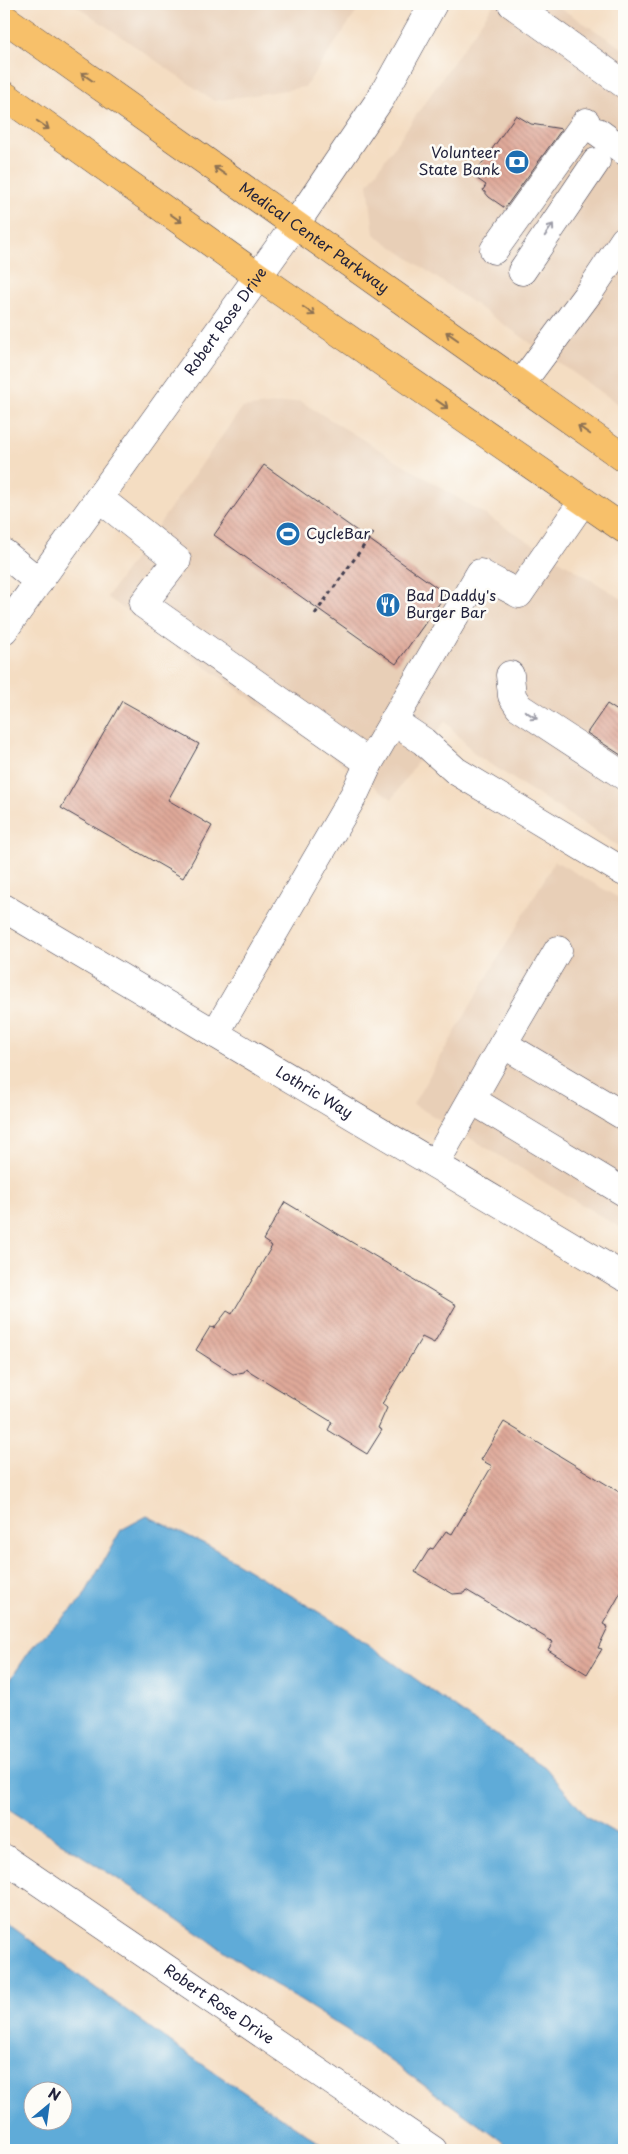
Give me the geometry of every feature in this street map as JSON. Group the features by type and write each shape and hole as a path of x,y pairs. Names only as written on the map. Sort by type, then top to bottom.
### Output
{"main road":[{"name":"Medical Center Parkway","path":"4,18 624,458"},
{"path":"4,95 259,277 624,529"}],"street":[{"name":"Robert Rose Drive","path":"4,630 295,225 381,98 433,4"},
{"path":"522,7 624,84"},
{"path":"596,162 506,259 593,128 624,151"},
{"path":"520,385 590,291 624,240"},
{"path":"99,498 177,560 144,604 369,763"},
{"path":"215,1034 355,793 369,763 393,721 480,573 500,586 504,586 518,594 583,501"},
{"path":"4,553 39,582"},
{"path":"510,675 512,696 519,707 624,776"},
{"path":"393,721 423,741 456,771 624,872"},
{"name":"Lothric Way","path":"4,908 624,1277"},
{"path":"435,1164 558,950"},
{"path":"503,1044 620,1109"},
{"path":"472,1100 624,1192"},
{"name":"Robert Rose Drive","path":"4,1858 433,2150"}],"path":[{"path":"315,614 372,533"}],"shaded area":[{"path":"74,4 362,4 305,87 214,101"},
{"path":"494,4 554,4 624,49 624,408 374,234 368,184"},
{"path":"300,401 624,600 624,850 476,755 445,721 392,799 107,597 242,408"},
{"path":"555,861 624,901 624,1230 413,1104"}],"water":[{"path":"147,1516 213,1548 348,1630 461,1712 545,1767 586,1816 624,1838 624,2150 514,2150 347,2030 253,1971 143,1895 4,1806 4,1689 33,1646 81,1601 121,1530"},
{"path":"4,1921 178,2048 330,2150 4,2150"}],"building":[{"name":"Volunteer State Bank","path":"516,115 531,124 562,129 505,208 489,197 483,190 486,185 473,176"},
{"path":"264,465 446,594 396,664 214,535"},
{"path":"122,701 199,744 168,800 212,826 183,878 61,808"},
{"path":"607,704 624,715 624,757 587,733"},
{"path":"285,1202 456,1305 434,1343 422,1337 382,1404 387,1408 378,1428 382,1430 367,1454 328,1430 332,1422 246,1369 244,1372 233,1374 196,1350 210,1327 214,1328 227,1311 232,1314 272,1246 263,1240"},
{"path":"504,1422 624,1495 624,1587 603,1624 608,1627 598,1648 602,1649 587,1674 548,1650 553,1642 466,1590 464,1593 453,1594 415,1572 430,1548 433,1549 446,1531 452,1534 492,1466 481,1460"}],"place":[{"name":"Volunteer State Bank","path":"517,162"},
{"name":"CycleBar","path":"288,534"},
{"name":"Bad Daddy's Burger Bar","path":"388,605"}]}
